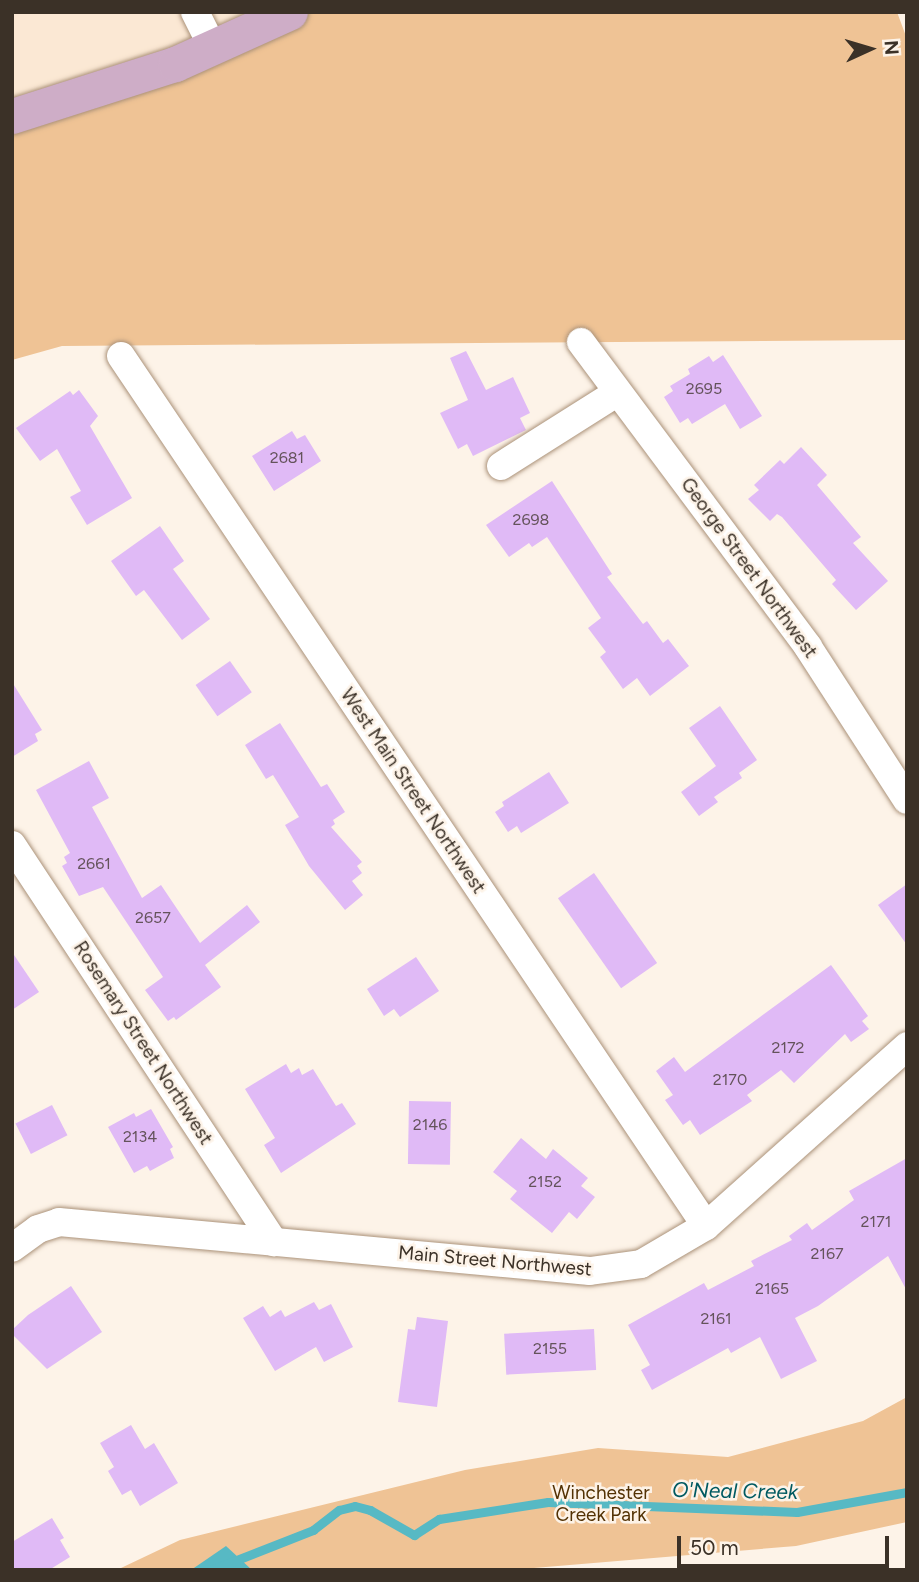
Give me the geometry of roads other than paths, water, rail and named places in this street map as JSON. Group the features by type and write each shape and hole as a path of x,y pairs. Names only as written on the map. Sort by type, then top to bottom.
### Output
{"main road":[{"path":"12,116 111,87 213,48 290,12"}],"street":[{"path":"195,12 213,48"},
{"name":"George Street Northwest","path":"581,342 808,647 907,800"},
{"name":"West Main Street Northwest","path":"121,356 706,1226"},
{"path":"501,466 618,391"},
{"name":"Rosemary Street Northwest","path":"12,845 274,1242"},
{"name":"Main Street Northwest","path":"12,1248 38,1229 59,1222 590,1271 641,1264 706,1226 907,1046"}],"water":[{"path":"226,1546 252,1570 191,1570"}],"waterway":[{"name":"O'Neal Creek","path":"211,1570 313,1530 339,1510 355,1506 370,1510 414,1535 439,1519 548,1502 797,1512 907,1492"}],"park label":[{"name":"Winchester Creek Park","path":"601,1504"}]}
